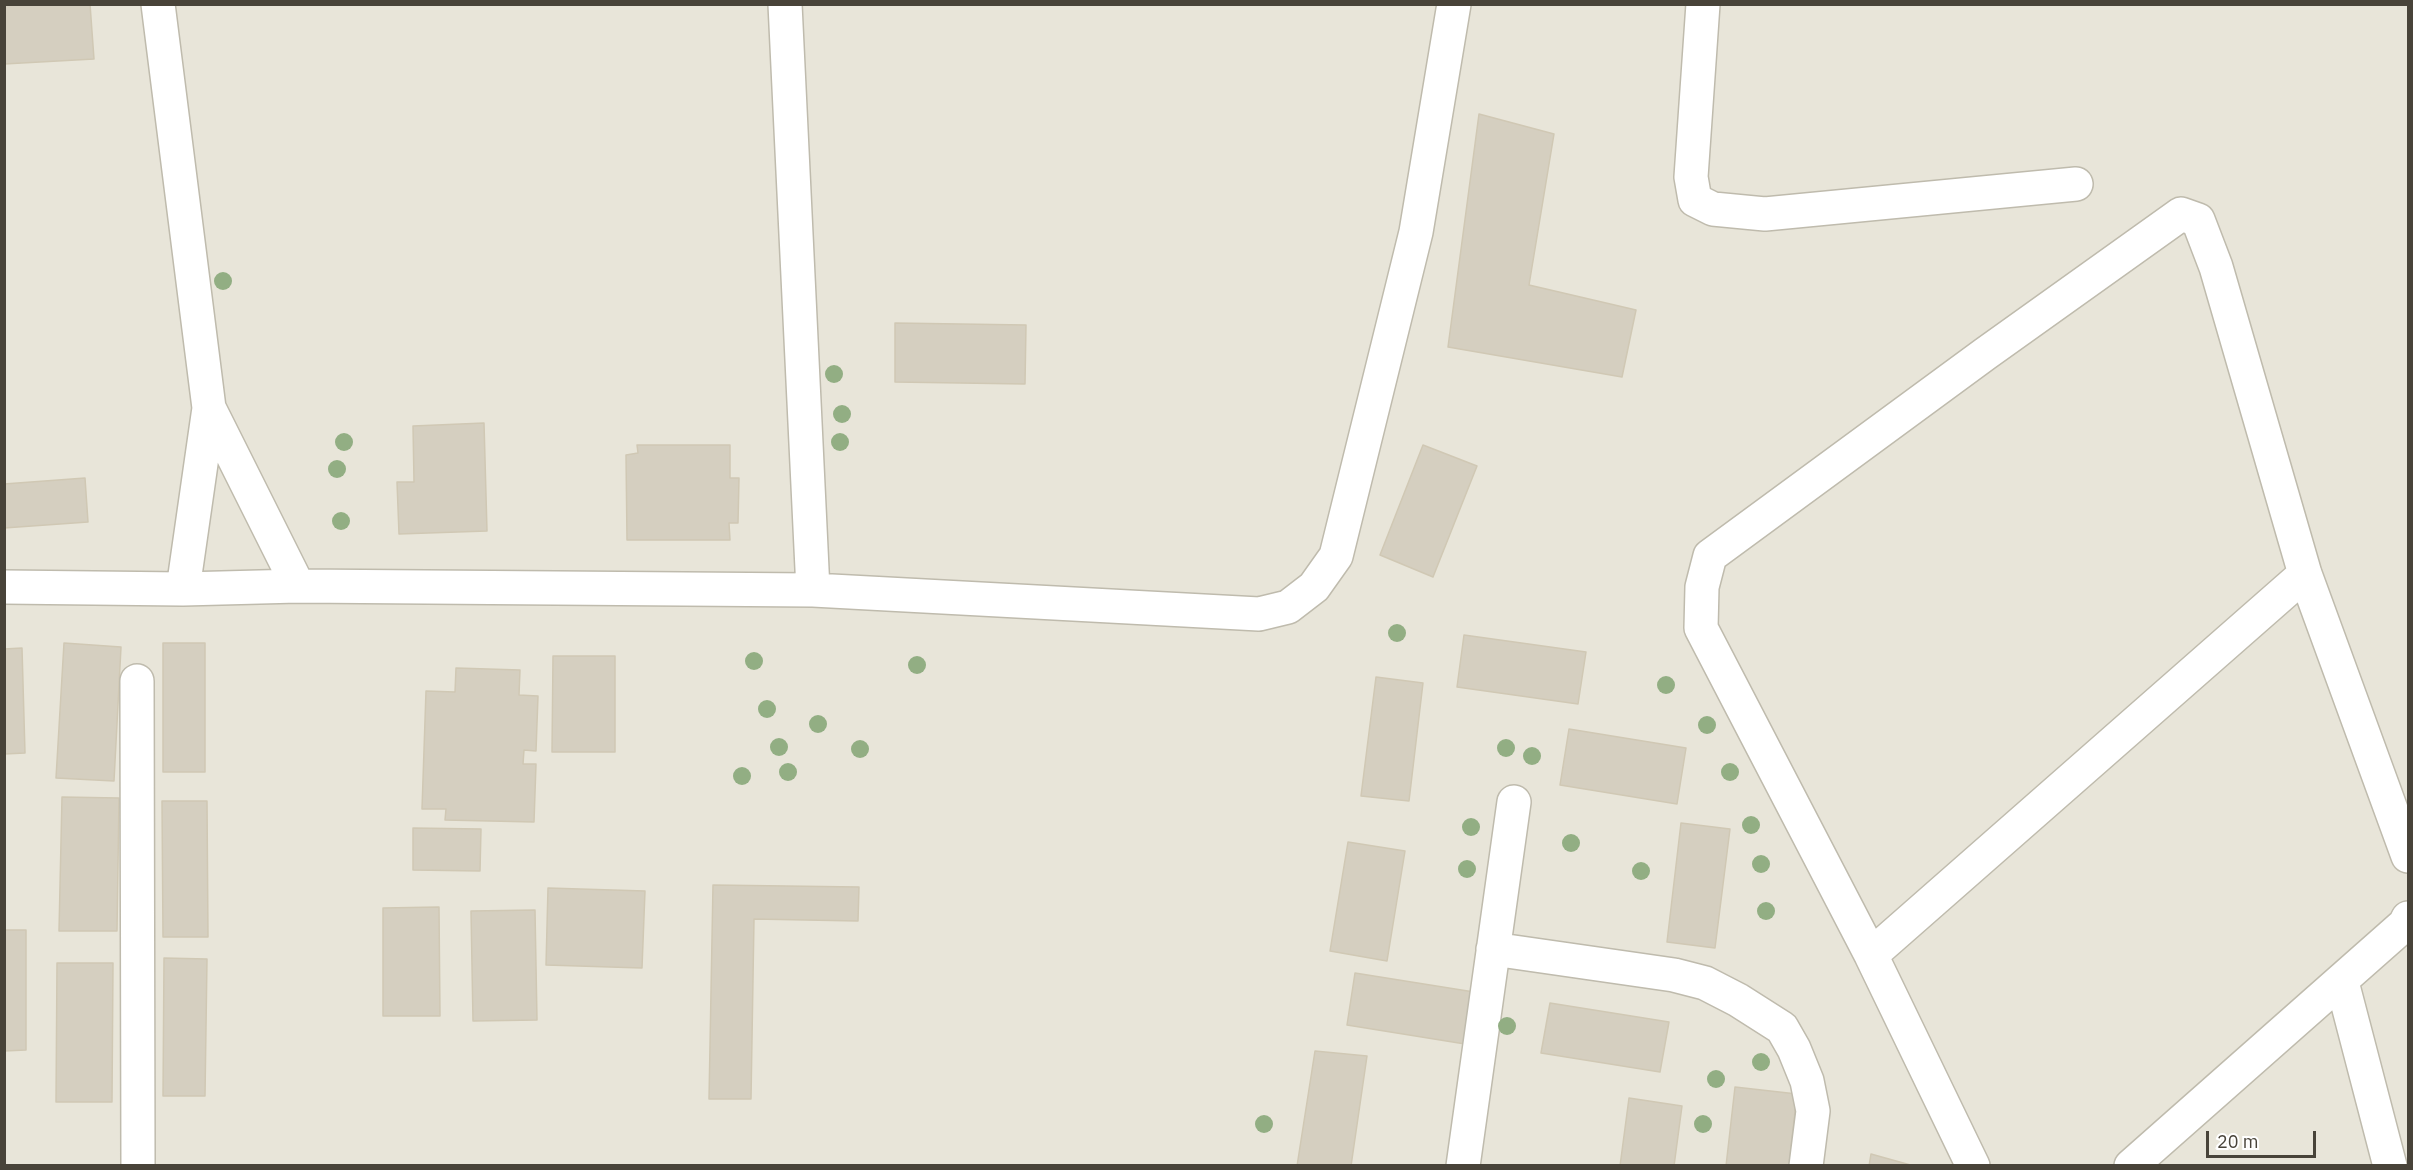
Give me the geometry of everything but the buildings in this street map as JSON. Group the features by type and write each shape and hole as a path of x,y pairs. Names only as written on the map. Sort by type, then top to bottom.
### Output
{"street":[{"path":"158,4 209,408 183,589"},
{"path":"785,4 813,590"},
{"path":"4,587 183,589 298,586 813,590 1259,614 1288,607 1314,587 1336,556 1416,232 1454,4"},
{"path":"1704,4 1691,177 1695,200 1713,209 1766,214 2076,184"},
{"path":"1973,1166 1871,955 1701,627 1702,587 1710,556 1975,361 2181,214 2198,220 2216,267 2305,574 2409,856"},
{"path":"209,408 298,586"},
{"path":"1871,955 2305,574"},
{"path":"137,681 138,1166"},
{"path":"1463,1166 1514,802"},
{"path":"2131,1166 2342,982 2409,918"},
{"path":"1493,949 1674,975 1706,983 1782,1028 1794,1049 1807,1081 1813,1112 1806,1166"},
{"path":"2342,982 2390,1166"}],"shaded area":[{"path":"5,5 2408,5 2408,1165 5,1166"}]}
